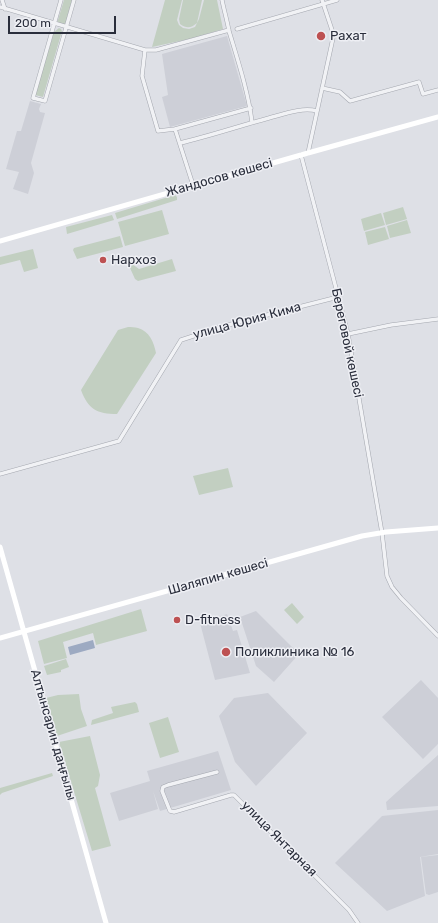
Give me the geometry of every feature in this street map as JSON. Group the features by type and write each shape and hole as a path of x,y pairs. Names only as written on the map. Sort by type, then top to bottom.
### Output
{"main road":[{"name":"Жандосов көшесі","path":"0,241 438,117"},
{"name":"Шаляпин көшесі","path":"0,638 362,536 438,528"},
{"name":"Алтынсарин даңғылы","path":"0,547 106,923"}],"street":[{"path":"2,0 5,9"},
{"path":"61,0 33,98 45,101 74,0"},
{"path":"222,0 251,108 252,122"},
{"path":"237,29 323,2 337,0"},
{"path":"308,153 333,35 323,2"},
{"path":"0,7 145,50 156,50 229,30"},
{"path":"145,50 142,76 158,131 175,129 251,108"},
{"path":"322,88 340,92 350,101 419,82 423,94 438,90"},
{"path":"180,143 292,112 317,111"},
{"path":"175,129 193,186"},
{"name":"Береговой көшесі","path":"301,155 348,334 382,533 387,576 392,587 401,598 438,636"},
{"name":"улица Юрия Кима","path":"0,474 119,441 181,340 224,326 338,297"},
{"path":"348,334 438,319"},
{"name":"улица Янтарная","path":"217,772 163,787 162,791 170,811 174,812 234,795 349,910 358,923"}],"shaded area":[{"path":"227,36 247,106 170,127 162,97 168,95 162,54"},
{"path":"30,101 41,104 39,109 40,112 45,113 31,163 34,173 28,194 13,189 19,172 6,169 17,131 21,131"},
{"path":"256,611 299,654 274,682 256,666 240,617"},
{"name":"Поликлиника № 16","path":"227,614 233,631 237,630 250,673 215,680 200,623"},
{"path":"421,680 438,698 438,744 423,759 382,717"},
{"path":"268,693 307,733 256,786 235,762 219,716 234,698"},
{"path":"218,751 231,790 160,811 153,791 158,809 119,821 110,793 150,781 147,771"},
{"path":"438,755 438,806 387,810 386,802"},
{"path":"438,810 438,854 420,857 425,896 387,911 335,863 382,816"},
{"path":"438,855 438,892 429,895 426,894 421,857"}],"green space":[{"path":"64,0 72,0 65,25 57,23"},
{"path":"165,0 182,0 177,20 179,25 183,28 189,29 195,27 199,19 204,0 217,0 223,29 194,38 152,47"},
{"path":"183,0 202,0 197,23 189,27 185,27 180,24 179,19"},
{"path":"59,28 62,31 43,97 35,95 54,32"},
{"path":"175,195 177,200 117,219 115,213"},
{"path":"403,207 407,219 386,225 383,213"},
{"path":"162,210 169,234 125,246 118,222"},
{"path":"381,213 385,225 364,231 361,219"},
{"path":"112,215 114,220 67,234 66,227"},
{"path":"407,220 411,233 390,238 387,226"},
{"path":"385,227 389,239 368,245 365,232"},
{"path":"120,236 123,247 77,259 73,250 74,248"},
{"path":"33,249 38,268 24,272 20,260 0,265 0,257"},
{"path":"172,259 176,271 138,281 135,279 130,268 132,264 139,269"},
{"path":"128,327 142,329 148,334 154,345 156,353 117,414 104,413 90,406 81,390 118,330"},
{"path":"228,468 233,487 199,495 193,476"},
{"path":"292,603 304,617 297,624 284,610"},
{"path":"141,609 147,631 96,645 93,633 63,642 67,658 44,664 38,641"},
{"path":"66,659 69,667 61,670 61,672 47,675 44,666"},
{"path":"79,694 81,709 87,726 57,736 46,698 58,695"},
{"path":"135,702 139,712 91,725 92,720 113,713 111,707"},
{"path":"168,717 179,752 160,758 149,723"},
{"path":"90,736 100,775 98,786 95,788 111,846 92,851 59,742"},
{"path":"52,773 53,776 2,793 0,795 0,788"}],"water":[{"path":"93,640 95,648 70,655 68,647"}],"place":[{"name":"Рахат","path":"321,36"},
{"name":"Нархоз","path":"103,260"},
{"name":"D-fitness","path":"177,620"},
{"name":"Поликлиника № 16","path":"226,652"}]}
